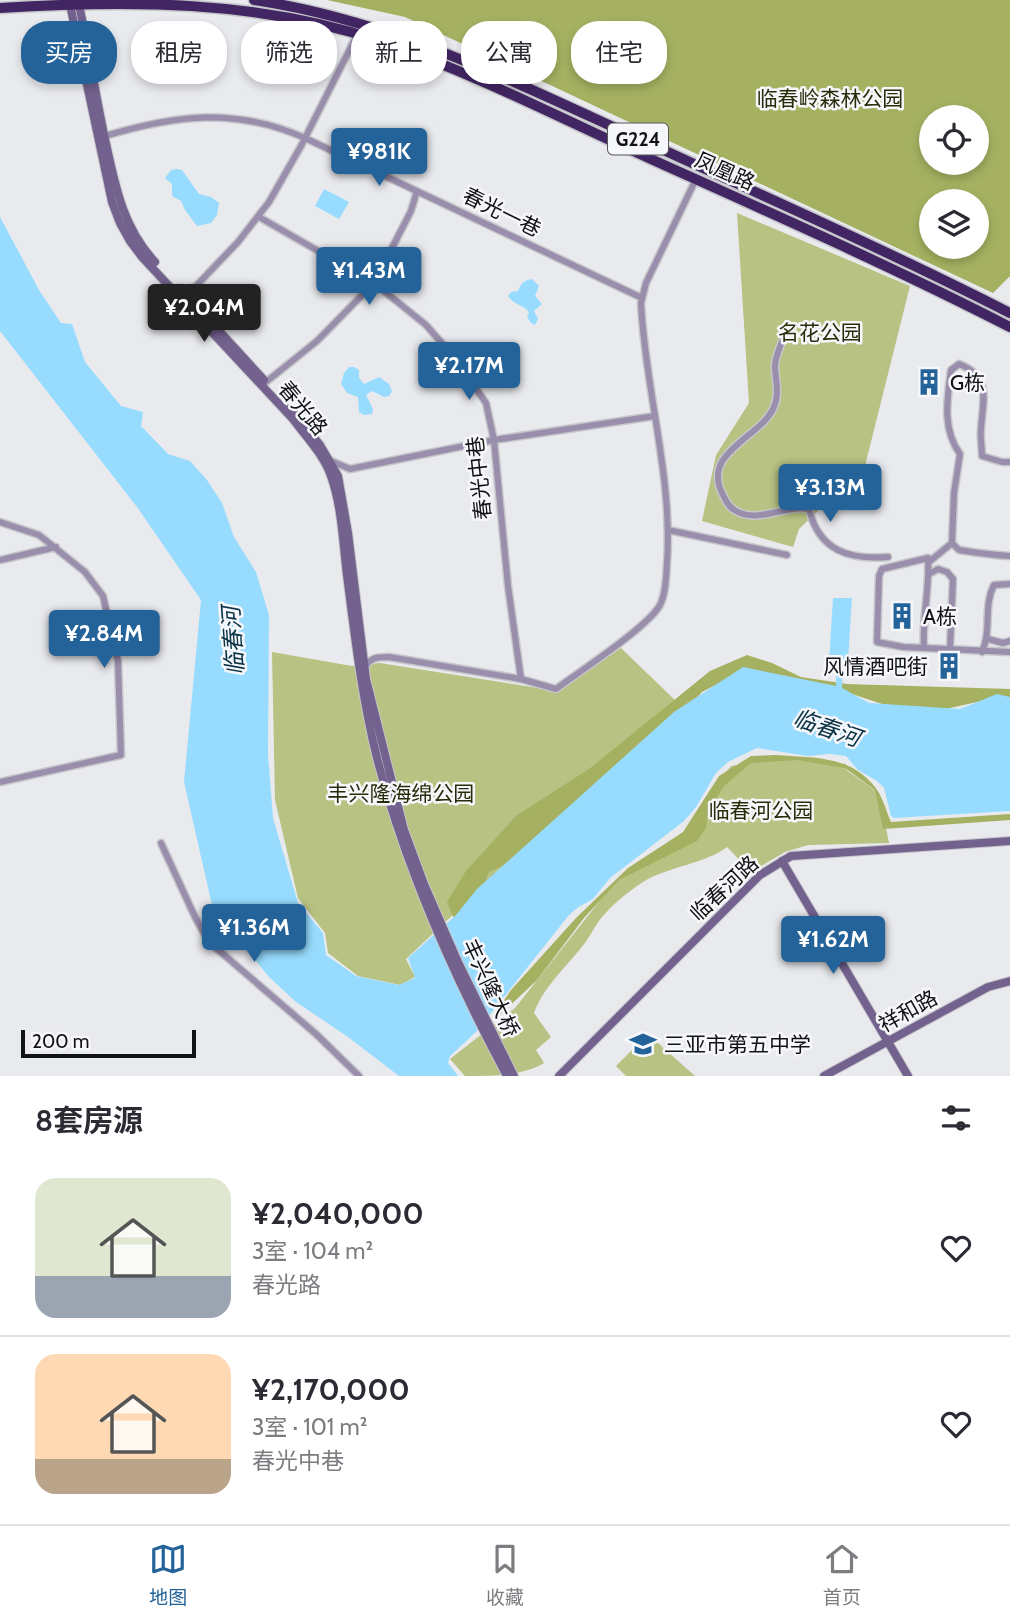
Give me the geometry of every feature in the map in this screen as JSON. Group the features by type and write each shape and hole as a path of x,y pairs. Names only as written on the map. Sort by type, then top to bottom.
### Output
{"highway":[{"name":"凤凰路","path":"254,0 327,14 450,53 758,193 1010,313"},
{"name":"凤凰路","path":"4,8 74,1 211,6 279,17 351,34"},
{"name":"凤凰路","path":"447,66 863,255 1010,327"},
{"path":"988,316 994,305"}],"main road":[{"name":"春光路","path":"74,1 119,201 137,241 300,419 331,461 338,476 365,668 363,679"},
{"name":"春光路","path":"74,1 112,202 130,241 293,419 313,445 331,476 363,679"},
{"path":"363,679 390,792 434,915"},
{"name":"临春河路","path":"559,1076 760,875 791,856 1010,841"},
{"path":"782,861 908,1076"},
{"name":"丰兴隆大桥","path":"434,915 507,1076"},
{"name":"丰兴隆大桥","path":"434,915 514,1076"},
{"name":"祥和路","path":"824,1076 988,987 1010,981"}],"street":[{"path":"178,288 190,289 196,286 259,217 305,138 351,47"},
{"name":"春光一巷","path":"105,136 169,119 242,119 275,126 642,298"},
{"path":"365,668 375,657 388,657 521,679 556,689 638,627 660,605 666,577 668,530 641,318 642,298 646,283 696,179"},
{"path":"266,382 317,341 374,284 411,211 417,191"},
{"name":"春光中巷","path":"259,217 374,284 426,325 454,357 486,403 494,440 506,574 521,679"},
{"path":"787,329 775,364 778,396 774,408 766,421 726,455 717,478 718,486 728,504 737,512 762,515 798,507 809,509"},
{"path":"1010,462 982,457 984,389 973,370 959,364 951,370 946,420 954,446 960,454 954,493 953,543 959,550 987,552 998,557 1010,556"},
{"path":"331,461 350,468 494,440 655,416"},
{"path":"809,509 834,485 842,483 848,487 858,479"},
{"path":"809,509 813,525 838,551 862,559 888,557"},
{"path":"0,522 39,535 56,547 85,572 103,596 118,661 121,755 0,782"},
{"path":"668,530 787,555"},
{"path":"929,562 953,543"},
{"path":"0,560 56,547"},
{"path":"924,647 928,558 882,569 879,576 877,642 903,647 1010,652"},
{"path":"929,573 938,569 947,572 953,579 950,649"},
{"path":"982,652 988,639 988,606 992,589 994,585 1010,584"},
{"path":"988,639 1003,643 1010,641"},
{"path":"161,843 209,942 267,995 316,1034 359,1076"}],"green space":[{"name":"临春岭森林公园","path":"327,0 1010,0 1010,276 993,293 921,259 989,259 989,189 919,189 919,258 548,84 557,84 557,21 461,21 461,43 447,37 447,21 414,21"},
{"name":"名花公园","path":"737,213 910,286 865,466 799,529 793,547 702,521 716,455 749,403"},
{"name":"丰兴隆海绵公园","path":"621,648 678,703 406,959 415,977 400,985 358,976 328,953 325,933 298,898 275,800 272,652 352,666 380,663 557,691"},
{"path":"747,655 801,677 847,684 1010,689 1010,698 999,697 946,709 891,707 852,694 745,670 702,692 650,750 511,862 489,872 479,899 469,955 447,902 466,871 516,816 589,769 710,671"},
{"path":"776,755 830,760 854,769 878,791 891,822 1010,814 1010,820 883,829 875,790 845,768 797,760 751,763 724,786 708,812 706,828 697,841 619,880 584,918 537,980 498,1017 494,1015 511,990 576,918 628,868 683,832 719,776 751,756"},
{"name":"临春河公园","path":"777,758 846,764 845,768 849,772 879,793 889,843 808,845 785,852 751,872 727,847 709,857 663,872 643,882 621,898 602,917 538,1004 534,1013 551,1037 536,1050 544,1063 517,1073 465,1076 450,1059 515,1008 613,884 700,821 712,789 731,766"},
{"name":"三亚市第五中学","path":"640,1042 658,1043 695,1076 626,1076 616,1066"}],"water":[{"path":"171,170 182,170 199,194 211,197 219,203 217,215 211,223 197,226 181,201 172,196 172,184 165,178"},
{"path":"324,189 349,202 339,219 315,206"},
{"name":"临春河","path":"0,217 39,290 61,323 72,324 85,362 121,406 143,412 141,426 168,454 190,461 207,480 222,503 234,537 256,572 269,615 268,754 273,818 298,903 323,933 326,955 356,976 399,985 415,978 408,958 456,915 477,889 674,712 743,667 836,686 836,663 829,662 833,598 852,598 848,661 843,664 842,688 869,703 960,709 997,694 1010,697 1010,811 894,818 891,816 884,788 858,770 846,756 808,756 757,748 728,762 716,773 696,807 684,821 610,878 593,899 569,915 476,1032 450,1056 448,1063 458,1076 399,1076 296,1002 268,976 212,905 184,782 201,600 137,507 0,331"},
{"path":"532,279 539,286 535,296 542,304 534,311 538,319 535,325 527,317 527,310 508,296 511,292 518,291 525,281"},
{"path":"349,367 359,370 359,378 364,384 379,377 389,384 392,391 389,396 384,397 372,391 366,395 373,409 372,414 364,415 359,412 358,397 347,393 341,384"}],"place":[{"name":"G栋","path":"929,382"},
{"name":"A栋","path":"902,616"},
{"name":"风情酒吧街","path":"949,666"},
{"name":"三亚市第五中学","path":"643,1044"}]}
